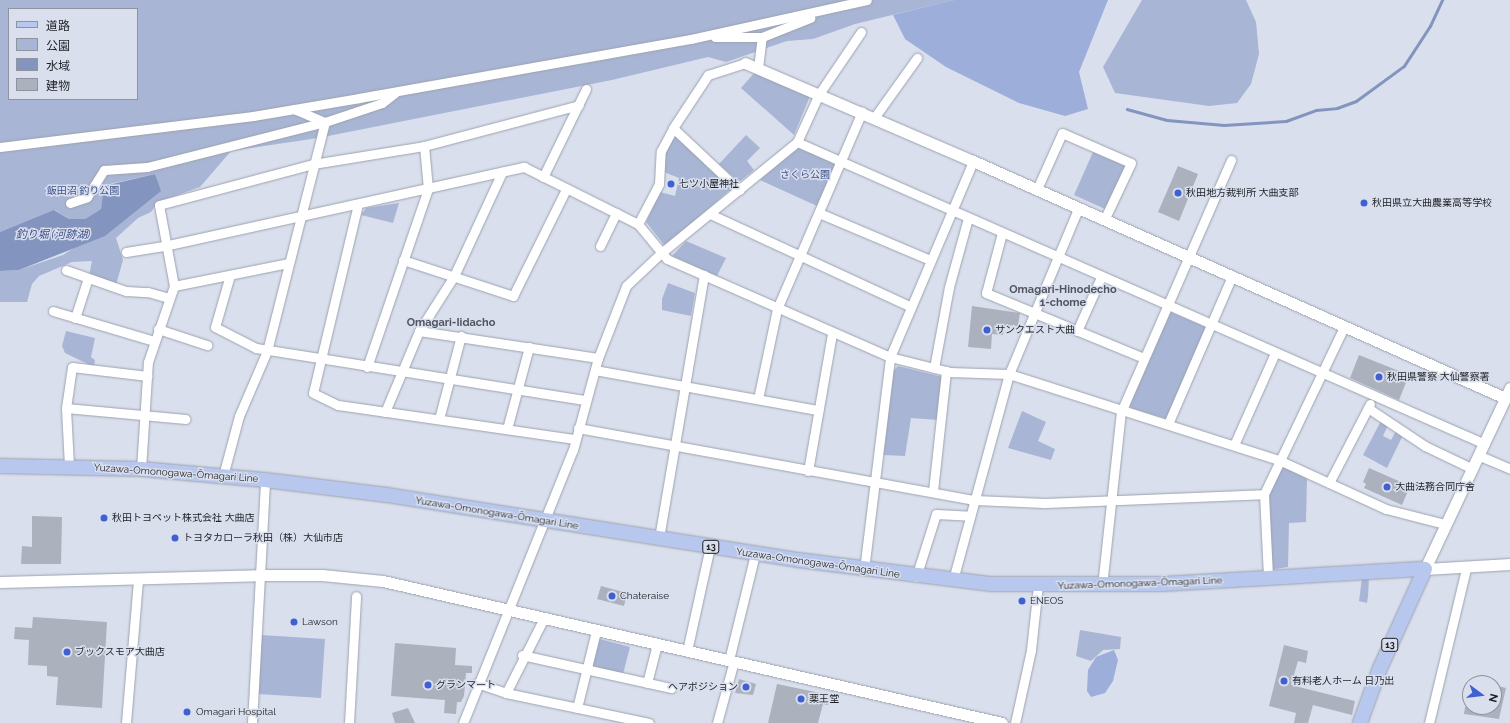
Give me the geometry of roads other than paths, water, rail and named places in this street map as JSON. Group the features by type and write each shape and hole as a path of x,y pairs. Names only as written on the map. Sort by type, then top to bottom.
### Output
{"main road":[{"name":"Yuzawa-Omonogawa-Ōmagari Line","path":"0,466 69,466 141,469 265,480 544,520 864,570 953,580 1038,586 1102,586 1268,576 1425,569"},
{"name":"13","path":"1360,723 1380,668 1425,569"}],"street":[{"path":"0,147 293,109 396,92 708,36 867,0"},
{"path":"708,36 762,37 829,8"},
{"path":"463,723 477,683 544,520 575,439 598,358 626,286 661,253 797,142 819,94 862,32"},
{"path":"758,68 762,37"},
{"path":"874,118 917,58"},
{"path":"638,224 658,184 661,151 673,128 708,75 744,63 758,68 1037,189 1078,209 1232,276 1344,327 1508,395 1425,569 1466,569 1510,564"},
{"path":"543,177 586,89"},
{"path":"70,203 87,197 104,170 147,167 324,122 382,103 396,92"},
{"path":"141,469 147,376 154,341 174,286 164,246 159,205 313,164 424,146 579,105"},
{"path":"293,109 324,122"},
{"path":"758,399 777,310 862,112"},
{"path":"223,476 239,416 267,351 324,122"},
{"path":"673,128 739,190"},
{"path":"1037,189 1062,133 1131,163 1104,220"},
{"path":"797,142 1167,307 1485,444"},
{"path":"367,367 428,189 424,146"},
{"path":"1102,586 1121,412 1190,258 1231,160"},
{"path":"864,570 890,357 973,161"},
{"path":"126,252 164,246 301,217 524,167 638,224 667,260 704,275 777,310 890,357 946,371 1009,374 1121,412 1168,424 1281,461 1386,509 1446,524"},
{"path":"385,412 419,330 454,276 502,172"},
{"path":"404,260 513,296 566,189"},
{"path":"358,204 313,393 338,405 575,439"},
{"path":"953,580 1009,374 1078,209"},
{"path":"600,246 616,213"},
{"path":"819,213 930,260"},
{"path":"710,214 911,307"},
{"path":"934,368 949,287 968,218"},
{"path":"1002,234 986,293 1144,358"},
{"path":"174,286 288,263"},
{"path":"66,270 126,291 148,292 169,298"},
{"path":"230,275 216,327 267,351 586,400"},
{"path":"659,538 704,275"},
{"path":"1168,424 1232,276"},
{"path":"1077,331 1101,277"},
{"path":"75,318 88,278"},
{"path":"53,311 154,341"},
{"path":"1268,576 1264,494 1344,327"},
{"path":"158,329 207,345"},
{"path":"419,330 598,358"},
{"path":"808,471 832,333"},
{"path":"439,419 461,336"},
{"path":"507,430 529,347"},
{"path":"1234,445 1275,354"},
{"path":"69,466 66,408 72,367 147,376"},
{"path":"595,370 818,410"},
{"path":"933,491 946,371"},
{"path":"1329,483 1374,396"},
{"path":"66,408 185,419"},
{"path":"1368,408 1425,446 1473,469"},
{"path":"578,428 674,447 875,483 933,491 975,500 1112,501 1264,494"},
{"path":"1480,456 1510,469"},
{"path":"252,723 265,480"},
{"path":"916,577 936,514 970,516"},
{"path":"687,651 710,546"},
{"path":"717,723 732,661 754,554"},
{"path":"1429,723 1466,569"},
{"path":"0,582 259,575 322,575 383,581 507,608 596,631 1002,723"},
{"path":"126,723 138,579"},
{"path":"1015,723 1031,650 1038,586"},
{"path":"349,723 356,596"},
{"path":"506,693 522,655 544,618"},
{"path":"577,708 585,669 596,631"},
{"path":"647,683 657,644"},
{"path":"522,655 671,688"},
{"path":"477,683 506,693 577,708 624,721 649,723"}],"water":[{"name":"釣り堀 (河跡湖)","path":"155,174 161,191 105,236 19,270 0,271 0,232 54,210 69,219 85,219 101,209 104,186"}],"waterway":[{"path":"1127,109 1167,120 1224,125 1286,121 1316,110 1337,108 1356,101 1404,66 1430,26 1442,0"}],"place":[{"name":"七ツ小屋神社","path":"671,184"},
{"name":"秋田地方裁判所 大曲支部","path":"1178,193"},
{"name":"秋田県立大曲農業高等学校","path":"1364,203"},
{"name":"サンクエスト大曲","path":"987,330"},
{"name":"秋田県警察 大仙警察署","path":"1379,377"},
{"name":"大曲法務合同庁舎","path":"1387,487"},
{"name":"秋田トヨペット株式会社 大曲店","path":"104,518"},
{"name":"トヨタカローラ秋田（株）大仙市店","path":"175,538"},
{"name":"Chateraise","path":"612,596"},
{"name":"ENEOS","path":"1022,601"},
{"name":"Lawson","path":"294,622"},
{"name":"ブックスモア大曲店","path":"67,652"},
{"name":"有料老人ホーム 日乃出","path":"1284,681"},
{"name":"グランマート","path":"428,685"},
{"name":"ヘアポジション","path":"746,687"},
{"name":"薬王堂","path":"801,699"},
{"name":"Omagari Hospital","path":"187,712"}],"district":[{"name":"Omagari-Hinodecho 1-chome","path":"1063,297"},
{"name":"Omagari-Iidacho","path":"451,323"}],"park label":[{"name":"さくら公園","path":"805,175"},
{"name":"飯田沼 釣り公園","path":"83,191"}]}
